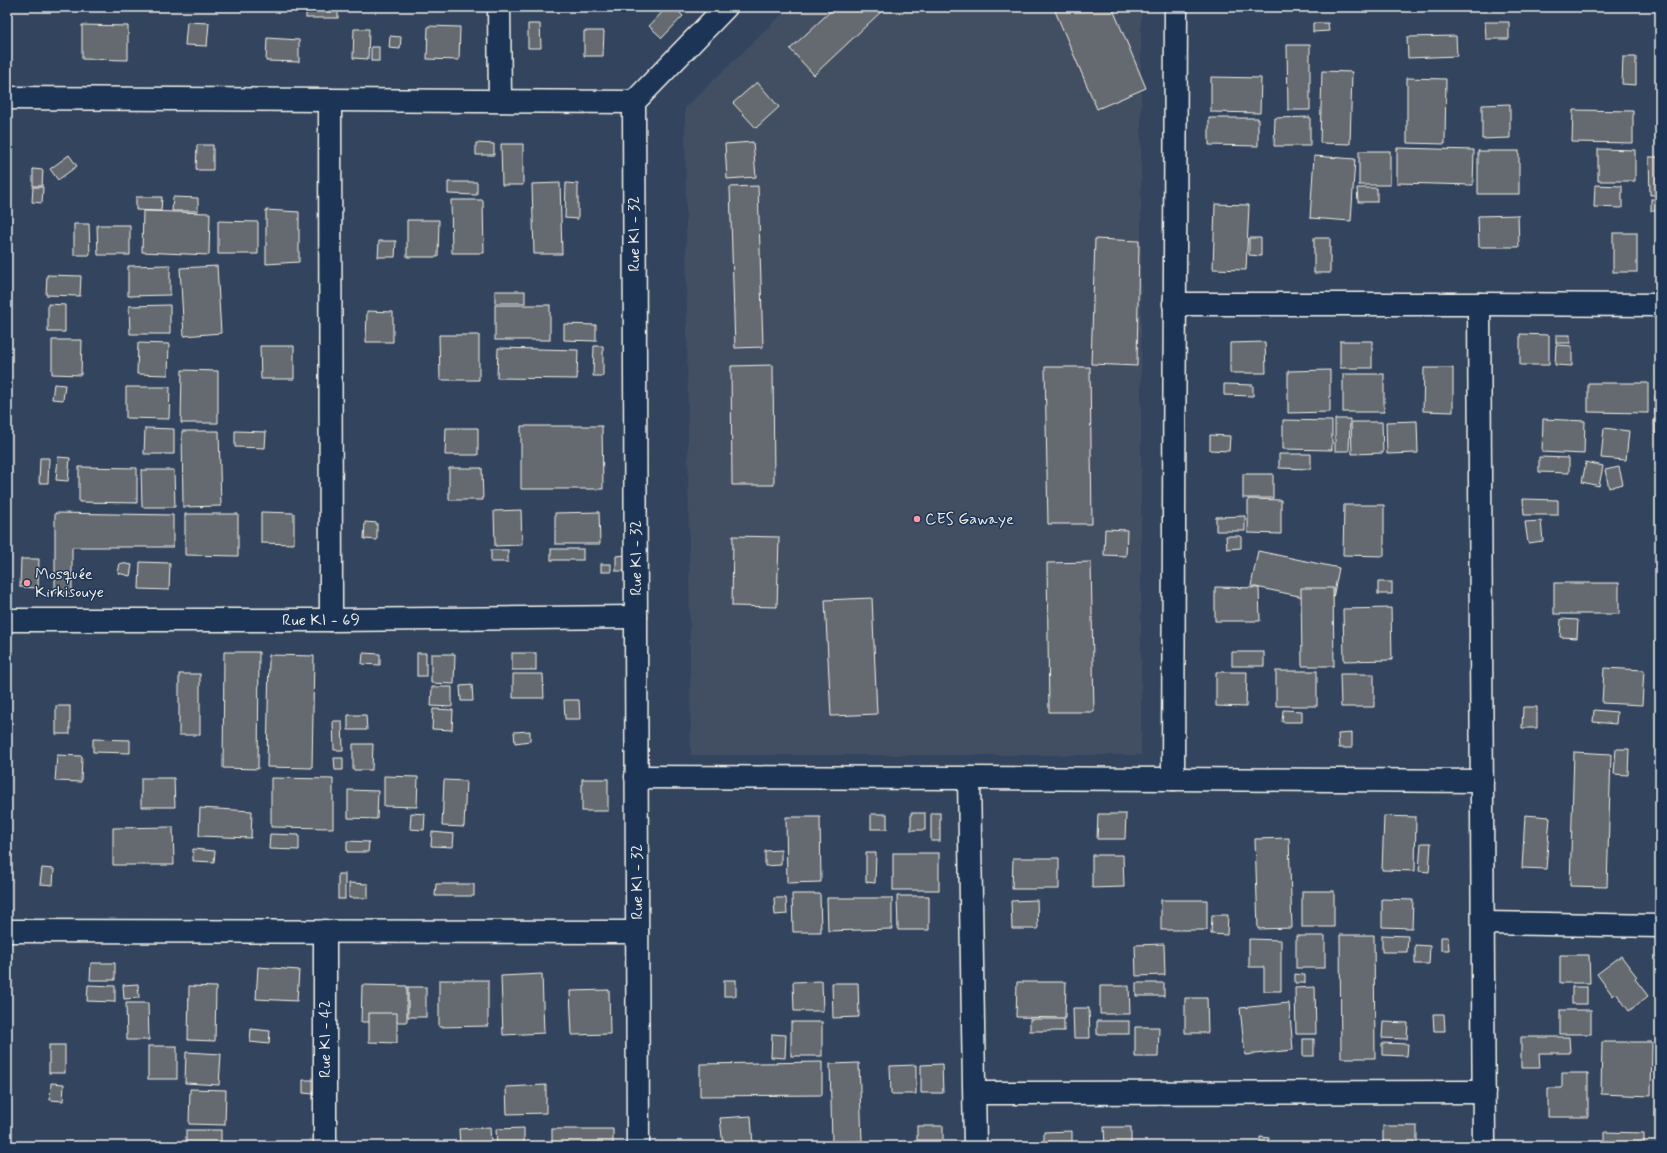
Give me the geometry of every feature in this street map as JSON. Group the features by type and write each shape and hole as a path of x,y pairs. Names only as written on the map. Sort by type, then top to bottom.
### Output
{"street":[{"path":"499,7 500,101"},
{"path":"7,98 634,102 726,7"},
{"path":"1173,779 1176,7"},
{"path":"330,100 331,620"},
{"name":"Rue KI - 32","path":"634,102 638,1146"},
{"path":"1174,304 1660,305"},
{"path":"1479,304 1484,923 1484,1146"},
{"name":"Rue KI - 69","path":"7,620 331,620 636,617"},
{"path":"636,777 1482,782"},
{"path":"969,778 975,1146"},
{"path":"1484,923 1660,926"},
{"path":"7,931 637,932"},
{"name":"Rue KI - 42","path":"325,931 325,1146"},
{"path":"975,1093 1484,1092"}],"shaded area":[{"path":"790,7 1141,7 1141,755 691,755 685,108"}],"building":[{"path":"306,7 338,7 338,18 306,18"},
{"path":"667,7 674,7 683,16 662,38 649,26"},
{"path":"835,7 886,7 814,75 790,49"},
{"path":"1064,7 1112,7 1146,88 1097,109 1055,11"},
{"path":"187,22 209,23 207,46 185,45"},
{"path":"1485,22 1509,22 1509,39 1486,39"},
{"path":"1313,23 1328,23 1329,31 1313,32"},
{"path":"528,24 540,24 541,48 528,48"},
{"path":"82,25 128,26 128,60 82,59"},
{"path":"428,26 460,27 459,60 427,59"},
{"path":"354,29 369,29 368,59 353,58"},
{"path":"584,31 604,31 603,56 584,56"},
{"path":"390,36 401,37 400,49 389,48"},
{"path":"1456,36 1457,56 1408,58 1407,37"},
{"path":"267,38 299,40 299,62 266,61"},
{"path":"1287,45 1310,45 1310,110 1288,110"},
{"path":"371,47 379,47 379,61 371,61"},
{"path":"1623,57 1636,57 1636,85 1622,84"},
{"path":"1322,71 1352,72 1350,144 1320,143"},
{"path":"1211,77 1261,78 1260,113 1211,112"},
{"path":"1407,78 1446,79 1445,144 1407,143"},
{"path":"757,82 779,107 756,128 733,103"},
{"path":"1510,104 1510,138 1482,139 1482,105"},
{"path":"1573,110 1633,111 1633,143 1572,142"},
{"path":"1310,117 1310,146 1274,146 1275,118"},
{"path":"1209,118 1258,118 1258,146 1209,145"},
{"path":"753,142 756,177 727,179 725,144"},
{"path":"476,143 494,144 494,155 476,155"},
{"path":"501,144 523,144 523,185 502,185"},
{"path":"197,145 213,145 213,170 196,170"},
{"path":"1397,148 1474,150 1473,185 1397,183"},
{"path":"1598,149 1635,150 1635,181 1598,181"},
{"path":"1359,151 1390,151 1390,185 1359,185"},
{"path":"1478,151 1519,151 1519,194 1478,194"},
{"path":"69,155 77,166 58,180 50,169"},
{"path":"1314,156 1355,159 1351,221 1310,218"},
{"path":"1649,157 1660,157 1660,195 1650,195"},
{"path":"33,169 43,170 42,186 33,186"},
{"path":"448,182 477,182 477,195 448,194"},
{"path":"560,183 562,254 534,254 532,184"},
{"path":"566,183 578,184 578,219 565,218"},
{"path":"1595,185 1622,186 1622,208 1594,207"},
{"path":"758,186 763,347 735,348 730,187"},
{"path":"33,187 43,187 42,203 32,202"},
{"path":"1357,188 1377,188 1377,202 1358,202"},
{"path":"136,197 162,197 161,211 136,210"},
{"path":"173,197 198,198 198,211 172,211"},
{"path":"1651,199 1660,199 1660,211 1651,211"},
{"path":"451,200 483,200 484,253 452,253"},
{"path":"1215,204 1249,205 1246,270 1213,269"},
{"path":"266,210 299,212 299,262 266,264"},
{"path":"143,211 210,213 209,255 142,252"},
{"path":"1518,215 1519,247 1479,247 1478,216"},
{"path":"407,220 439,220 438,257 407,257"},
{"path":"218,221 258,222 258,254 218,254"},
{"path":"74,224 89,224 90,255 74,255"},
{"path":"97,225 130,225 130,255 98,255"},
{"path":"1613,233 1637,233 1637,272 1613,272"},
{"path":"1249,238 1261,238 1261,256 1249,255"},
{"path":"1314,238 1330,238 1330,273 1314,273"},
{"path":"1095,239 1139,241 1137,366 1091,364"},
{"path":"379,241 396,241 395,257 378,257"},
{"path":"170,265 170,295 128,296 128,266"},
{"path":"217,266 221,333 184,336 180,268"},
{"path":"47,275 81,276 80,296 46,295"},
{"path":"495,291 525,291 525,303 495,303"},
{"path":"48,304 65,305 65,332 48,332"},
{"path":"170,305 170,334 130,334 129,306"},
{"path":"495,305 550,305 550,340 495,340"},
{"path":"367,311 393,312 393,342 366,342"},
{"path":"564,324 596,325 596,341 564,340"},
{"path":"1520,334 1549,335 1549,365 1520,365"},
{"path":"439,335 479,335 479,380 440,380"},
{"path":"1556,335 1570,335 1570,343 1556,343"},
{"path":"52,340 82,340 81,375 52,374"},
{"path":"1340,341 1372,341 1372,368 1340,368"},
{"path":"1265,342 1266,373 1230,373 1230,343"},
{"path":"138,343 169,344 168,375 137,374"},
{"path":"1556,345 1572,346 1572,366 1555,365"},
{"path":"260,346 294,346 294,379 261,379"},
{"path":"594,346 603,346 603,376 593,376"},
{"path":"498,348 578,350 577,379 497,378"},
{"path":"773,365 774,485 732,485 731,366"},
{"path":"1045,367 1090,367 1092,524 1048,524"},
{"path":"1424,368 1453,368 1453,412 1423,411"},
{"path":"182,370 218,371 218,423 181,423"},
{"path":"1330,370 1330,412 1288,413 1288,371"},
{"path":"1343,374 1384,374 1384,412 1343,412"},
{"path":"1588,383 1648,383 1648,413 1588,412"},
{"path":"54,384 65,385 63,400 52,399"},
{"path":"1224,384 1253,385 1253,396 1224,395"},
{"path":"126,387 170,387 169,419 126,418"},
{"path":"1655,396 1660,396 1660,414 1655,414"},
{"path":"1335,419 1350,419 1349,451 1335,451"},
{"path":"1543,419 1585,421 1584,454 1542,452"},
{"path":"1654,419 1660,419 1660,433 1654,433"},
{"path":"1283,420 1332,421 1332,450 1283,449"},
{"path":"1417,421 1418,453 1387,454 1386,422"},
{"path":"1351,422 1382,422 1383,453 1352,454"},
{"path":"521,426 602,426 603,489 521,489"},
{"path":"145,428 174,429 174,454 144,454"},
{"path":"446,428 478,428 478,455 445,455"},
{"path":"1604,428 1629,431 1626,460 1601,458"},
{"path":"182,431 219,431 221,506 183,507"},
{"path":"235,431 266,432 265,448 235,447"},
{"path":"1210,435 1230,436 1229,451 1210,450"},
{"path":"1279,454 1311,454 1311,469 1279,468"},
{"path":"58,457 70,458 68,481 56,480"},
{"path":"1539,457 1569,458 1569,473 1539,472"},
{"path":"40,458 49,458 48,483 39,483"},
{"path":"1586,462 1603,466 1599,486 1582,482"},
{"path":"79,467 137,468 137,503 79,502"},
{"path":"1619,467 1623,484 1609,488 1605,470"},
{"path":"449,468 482,468 483,500 449,500"},
{"path":"141,470 174,470 175,507 142,507"},
{"path":"1243,474 1273,474 1273,498 1243,498"},
{"path":"1248,499 1281,500 1281,534 1248,533"},
{"path":"1523,499 1558,500 1558,515 1524,515"},
{"path":"1658,501 1660,501 1660,532 1658,532"},
{"path":"1344,505 1384,505 1384,556 1343,555"},
{"path":"521,510 522,545 495,546 494,511"},
{"path":"261,512 294,513 294,544 261,543"},
{"path":"599,512 600,544 555,544 555,513"},
{"path":"55,513 173,515 173,547 72,547 72,593 55,593"},
{"path":"185,514 238,514 238,556 185,555"},
{"path":"1245,516 1245,531 1216,531 1216,517"},
{"path":"1541,521 1543,541 1528,543 1525,522"},
{"path":"365,522 377,523 377,540 364,539"},
{"path":"1105,529 1127,530 1126,556 1104,555"},
{"path":"733,536 779,537 777,607 732,606"},
{"path":"1226,536 1241,536 1241,548 1227,549"},
{"path":"551,549 583,549 583,560 551,560"},
{"path":"491,550 508,550 508,562 491,562"},
{"path":"1258,551 1339,568 1332,603 1251,586"},
{"path":"626,555 626,571 616,571 616,556"},
{"path":"21,559 39,559 38,588 20,587"},
{"path":"140,562 170,563 169,590 139,589"},
{"path":"1091,562 1094,712 1049,712 1047,563"},
{"path":"120,563 132,565 130,576 118,573"},
{"path":"601,564 611,564 611,572 601,572"},
{"path":"1378,582 1392,582 1392,594 1378,594"},
{"path":"1554,583 1619,583 1619,614 1554,614"},
{"path":"1215,587 1259,588 1260,621 1215,621"},
{"path":"1301,588 1333,588 1334,666 1302,666"},
{"path":"872,598 877,714 831,716 825,600"},
{"path":"1391,608 1392,660 1344,661 1343,609"},
{"path":"1561,619 1578,620 1577,638 1560,637"},
{"path":"224,652 259,652 258,769 223,768"},
{"path":"1232,652 1264,652 1264,666 1232,666"},
{"path":"363,653 380,654 380,665 362,664"},
{"path":"417,653 426,653 426,676 417,676"},
{"path":"512,653 536,653 536,670 512,670"},
{"path":"431,654 455,654 454,684 431,683"},
{"path":"269,655 314,656 312,768 267,767"},
{"path":"1604,668 1644,670 1642,705 1602,703"},
{"path":"1658,669 1660,669 1660,683 1657,683"},
{"path":"1276,671 1317,671 1317,706 1276,706"},
{"path":"1216,672 1247,672 1246,707 1216,706"},
{"path":"179,674 200,674 200,735 179,735"},
{"path":"513,674 543,674 544,698 513,698"},
{"path":"1340,674 1374,674 1374,707 1341,707"},
{"path":"472,685 473,701 461,701 460,686"},
{"path":"432,687 452,687 452,707 431,706"},
{"path":"564,700 579,700 580,719 565,719"},
{"path":"56,706 70,706 70,734 56,734"},
{"path":"1523,707 1537,707 1537,728 1522,728"},
{"path":"433,709 453,710 452,730 432,729"},
{"path":"1283,710 1302,711 1302,722 1282,722"},
{"path":"1594,710 1617,712 1616,724 1593,722"},
{"path":"348,715 366,715 367,730 348,730"},
{"path":"333,721 342,721 343,750 334,750"},
{"path":"530,731 530,741 515,743 514,732"},
{"path":"1352,733 1352,748 1339,748 1338,734"},
{"path":"93,739 130,740 130,753 93,752"},
{"path":"353,744 373,744 372,770 353,770"},
{"path":"1616,749 1629,749 1628,775 1614,774"},
{"path":"1574,752 1611,754 1607,887 1570,886"},
{"path":"57,755 82,756 81,782 55,781"},
{"path":"334,758 343,758 343,770 335,770"},
{"path":"384,776 418,777 417,807 384,806"},
{"path":"141,778 174,778 175,807 141,807"},
{"path":"271,778 333,779 333,828 271,827"},
{"path":"582,779 608,779 608,811 582,811"},
{"path":"444,780 466,781 464,827 442,826"},
{"path":"348,790 378,791 377,819 348,818"},
{"path":"200,808 252,811 251,838 199,836"},
{"path":"411,813 425,814 424,830 410,829"},
{"path":"911,813 925,813 925,830 911,830"},
{"path":"931,813 940,813 940,841 931,841"},
{"path":"871,814 887,814 887,829 871,829"},
{"path":"1098,814 1126,814 1125,839 1097,839"},
{"path":"1525,815 1550,817 1546,869 1522,868"},
{"path":"1384,816 1416,817 1415,871 1382,870"},
{"path":"786,817 820,817 821,882 787,883"},
{"path":"173,827 174,865 113,865 113,828"},
{"path":"432,832 454,834 453,847 431,846"},
{"path":"270,834 299,835 299,850 269,849"},
{"path":"1289,838 1292,928 1258,929 1255,839"},
{"path":"347,841 369,842 368,852 347,852"},
{"path":"1421,843 1431,843 1429,872 1419,871"},
{"path":"193,849 215,851 214,862 193,861"},
{"path":"781,850 781,865 765,866 765,851"},
{"path":"866,853 876,853 875,883 866,882"},
{"path":"893,853 939,853 939,890 893,890"},
{"path":"1092,855 1123,855 1124,887 1092,888"},
{"path":"1013,858 1059,858 1059,889 1012,889"},
{"path":"42,868 54,869 53,885 40,884"},
{"path":"338,874 345,874 345,899 338,899"},
{"path":"349,883 368,884 368,898 349,898"},
{"path":"436,884 474,884 474,896 435,896"},
{"path":"1302,891 1334,891 1334,927 1302,927"},
{"path":"792,894 820,894 821,932 793,932"},
{"path":"897,896 929,896 929,930 898,930"},
{"path":"774,898 786,898 787,914 775,915"},
{"path":"827,898 892,898 892,929 828,931"},
{"path":"1382,899 1413,900 1412,928 1382,927"},
{"path":"1037,900 1038,929 1012,929 1011,901"},
{"path":"1161,900 1207,900 1207,930 1161,930"},
{"path":"1212,915 1228,915 1227,935 1211,934"},
{"path":"1340,935 1374,935 1375,1058 1341,1058"},
{"path":"1382,935 1408,936 1407,952 1382,952"},
{"path":"1296,936 1325,936 1325,968 1296,968"},
{"path":"1441,937 1448,937 1449,950 1441,950"},
{"path":"1249,939 1281,940 1281,991 1264,991 1264,967 1249,967"},
{"path":"1164,944 1165,975 1136,976 1135,945"},
{"path":"1415,945 1430,946 1429,964 1415,964"},
{"path":"1560,955 1589,955 1590,983 1560,983"},
{"path":"1621,956 1637,977 1635,979 1648,996 1629,1011 1616,993 1613,996 1597,974"},
{"path":"91,963 115,963 115,980 90,980"},
{"path":"258,967 299,970 297,1001 256,999"},
{"path":"542,974 544,1033 503,1035 501,976"},
{"path":"1295,974 1305,975 1305,983 1295,983"},
{"path":"439,980 488,980 488,1026 439,1027"},
{"path":"724,980 736,980 736,996 724,996"},
{"path":"822,981 823,1011 794,1011 793,982"},
{"path":"1017,982 1066,982 1065,1018 1016,1017"},
{"path":"832,983 858,983 859,1017 833,1018"},
{"path":"1136,983 1164,983 1164,996 1136,996"},
{"path":"138,984 139,998 124,999 123,985"},
{"path":"88,985 115,986 115,1002 87,1001"},
{"path":"362,985 407,986 407,1022 361,1022"},
{"path":"189,986 216,987 215,1041 188,1040"},
{"path":"1100,986 1129,986 1130,1014 1100,1014"},
{"path":"408,987 426,987 426,1017 408,1017"},
{"path":"1315,987 1316,1034 1296,1034 1295,988"},
{"path":"1572,987 1587,987 1587,1004 1572,1004"},
{"path":"609,990 610,1034 572,1035 570,991"},
{"path":"1185,998 1207,998 1208,1033 1185,1033"},
{"path":"126,1003 148,1003 149,1040 127,1040"},
{"path":"1289,1003 1293,1050 1245,1055 1240,1008"},
{"path":"1073,1008 1089,1008 1090,1038 1074,1038"},
{"path":"1560,1010 1591,1010 1591,1034 1560,1034"},
{"path":"369,1013 397,1013 397,1043 369,1042"},
{"path":"1433,1014 1444,1014 1445,1031 1434,1031"},
{"path":"1030,1019 1064,1019 1064,1031 1030,1031"},
{"path":"1097,1021 1129,1021 1129,1034 1097,1034"},
{"path":"791,1022 822,1022 822,1056 791,1056"},
{"path":"1383,1022 1408,1023 1407,1039 1382,1038"},
{"path":"1135,1027 1159,1027 1158,1057 1135,1057"},
{"path":"251,1029 270,1031 269,1044 250,1042"},
{"path":"772,1034 786,1035 785,1058 771,1057"},
{"path":"1521,1037 1569,1037 1570,1053 1539,1053 1540,1068 1521,1068"},
{"path":"1658,1037 1660,1037 1660,1066 1657,1066"},
{"path":"1303,1039 1314,1039 1314,1056 1303,1056"},
{"path":"1602,1042 1652,1042 1651,1096 1601,1094"},
{"path":"1382,1043 1408,1044 1407,1056 1382,1055"},
{"path":"49,1045 65,1045 65,1073 49,1073"},
{"path":"148,1046 177,1046 177,1079 148,1079"},
{"path":"186,1052 221,1054 219,1085 185,1083"},
{"path":"822,1062 822,1095 700,1096 700,1064"},
{"path":"859,1063 862,1141 832,1142 830,1064"},
{"path":"942,1064 943,1093 921,1093 921,1065"},
{"path":"916,1065 916,1094 891,1094 890,1066"},
{"path":"1562,1073 1588,1073 1588,1117 1548,1117 1548,1088 1562,1088"},
{"path":"303,1080 314,1080 314,1094 303,1093"},
{"path":"51,1083 64,1084 63,1101 50,1100"},
{"path":"546,1085 546,1113 507,1114 506,1087"},
{"path":"190,1089 226,1090 225,1125 189,1124"},
{"path":"751,1116 753,1146 723,1146 720,1118"},
{"path":"917,1126 943,1126 943,1140 917,1140"},
{"path":"1383,1126 1417,1126 1417,1146 1383,1146"},
{"path":"490,1127 491,1146 460,1146 459,1129"},
{"path":"1104,1127 1131,1127 1131,1146 1105,1146"},
{"path":"524,1128 524,1146 497,1146 496,1129"},
{"path":"552,1129 613,1129 613,1146 552,1146"},
{"path":"186,1130 221,1130 221,1146 186,1146"},
{"path":"1072,1131 1072,1146 1044,1146 1044,1132"},
{"path":"1605,1132 1644,1133 1644,1146 1605,1146"},
{"path":"1260,1137 1269,1138 1268,1146 1260,1146"},
{"path":"919,1144 946,1144 946,1146 919,1146"}],"place":[{"name":"CES Gawaye","path":"917,519"},
{"name":"Mosquée Kirkisouye","path":"27,583"}]}
